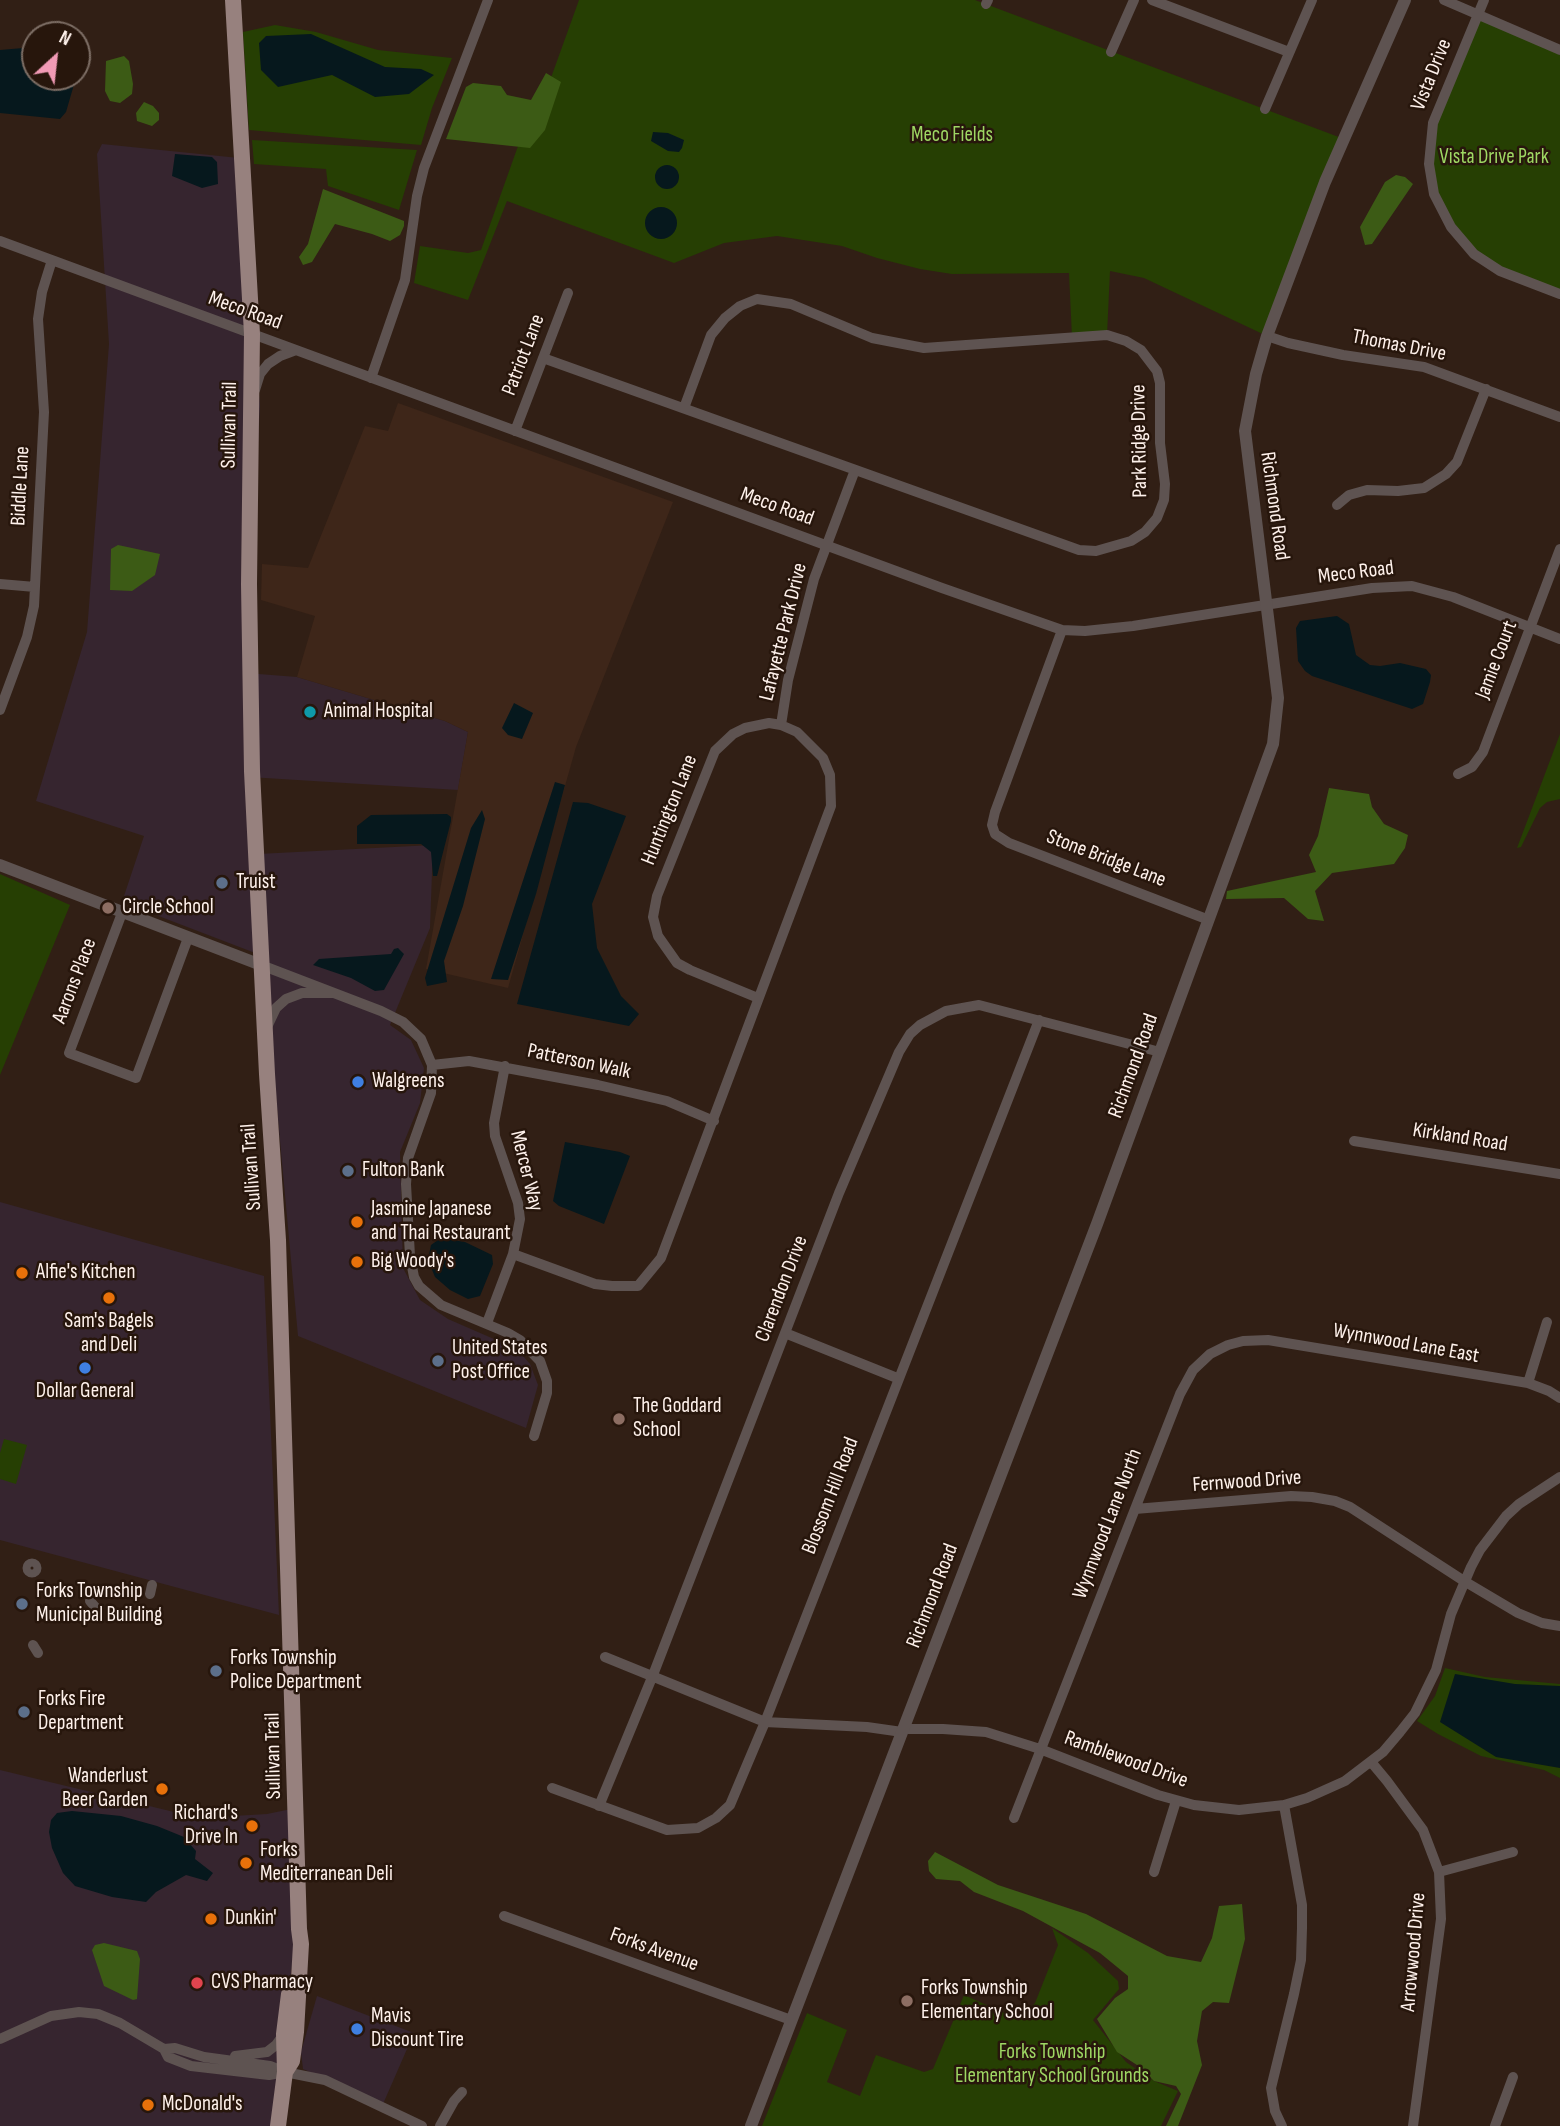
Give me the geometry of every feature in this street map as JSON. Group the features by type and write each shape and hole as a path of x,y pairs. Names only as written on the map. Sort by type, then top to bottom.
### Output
{"main road":[{"name":"Sullivan Trail","path":"233,0 252,334 249,584 256,853 278,1240 301,1957 296,2032 292,2061 285,2073"},
{"name":"Sullivan Trail","path":"278,2126 285,2073 284,2034 293,1956 299,1929"}],"street":[{"path":"1111,52 1134,0"},
{"path":"1152,0 1289,52"},
{"path":"1265,109 1312,0"},
{"name":"Richmond Road","path":"751,2126 1097,1224 1276,730 1278,698 1245,431 1267,335 1325,182 1405,0"},
{"path":"1444,0 1560,50"},
{"name":"Vista Drive","path":"1484,0 1433,123 1429,164 1434,194 1451,227 1474,254 1500,271 1560,294"},
{"path":"371,378 405,280 424,167 483,1"},
{"name":"Meco Road","path":"0,241 1062,630 1085,631 1133,626 1372,588 1412,586 1453,597 1560,639"},
{"name":"Biddle Lane","path":"0,710 32,622 44,412 38,319 51,260"},
{"name":"Patriot Lane","path":"515,431 568,293"},
{"name":"Park Ridge Drive","path":"543,358 1079,550 1096,551 1131,541 1145,532 1157,517 1164,500 1160,383 1157,371 1141,350 1126,341 1107,335 924,348 873,338 791,304 757,299 740,306 724,318 711,335 684,408"},
{"name":"Thomas Drive","path":"1267,335 1288,343 1343,355 1424,367 1560,417"},
{"path":"251,402 260,374 268,364 296,350"},
{"path":"1337,505 1349,495 1367,490 1424,488 1446,474 1457,461 1486,389"},
{"name":"Lafayette Park Drive","path":"780,724 801,625 814,579 855,470"},
{"name":"Jamie Court","path":"1458,774 1478,761 1560,549"},
{"path":"0,584 35,587"},
{"path":"982,836 993,829 995,812 1062,630"},
{"name":"Huntington Lane","path":"758,998 677,963 658,936 653,917 657,896 715,751 733,734 745,728 769,723 780,724"},
{"path":"513,1254 595,1284 638,1286 661,1258 831,806 833,795 830,775 823,758 797,732 780,724"},
{"name":"Stone Bridge Lane","path":"993,829 995,834 1009,843 1209,920"},
{"path":"0,865 121,913 339,993 403,1022 421,1039 432,1065 430,1093 408,1158 406,1184 412,1267 419,1286 441,1305 488,1323 520,1340 540,1362 547,1381 547,1393 534,1436"},
{"name":"Aarons Place","path":"121,913 69,1053 136,1078 188,938"},
{"path":"265,1031 276,1009 286,999 302,993 339,993"},
{"name":"Clarendon Drive","path":"599,1806 653,1675 844,1182 899,1052 910,1034 920,1024 946,1011 979,1005 1160,1052"},
{"name":"Blossom Hill Road","path":"552,1788 667,1830 684,1831 707,1824 730,1805 765,1722 897,1378 1039,1020"},
{"name":"Patterson Walk","path":"432,1065 469,1061 505,1066 648,1096 714,1121"},
{"name":"Mercer Way","path":"488,1323 513,1254 520,1219 518,1203 495,1136 494,1123 505,1066"},
{"name":"Kirkland Road","path":"1354,1141 1560,1174"},
{"path":"1528,1383 1547,1322"},
{"path":"785,1334 897,1378"},
{"name":"Wynnwood Lane East","path":"1243,1341 1268,1340 1528,1383 1560,1398"},
{"name":"Wynnwood Lane North","path":"1014,1818 1186,1381 1210,1354 1243,1341"},
{"name":"Ramblewood Drive","path":"605,1657 765,1722 867,1727 902,1732 905,1729 986,1732 1040,1749 1176,1801 1239,1810 1284,1805 1328,1790 1383,1752 1415,1713 1436,1670 1451,1614 1480,1550 1506,1516 1531,1495 1560,1477"},
{"name":"Fernwood Drive","path":"1135,1509 1291,1496 1335,1501 1350,1507 1464,1581 1532,1619 1560,1626"},
{"name":"Arrowwood Drive","path":"1368,1764 1372,1763 1387,1780 1423,1830 1439,1872 1441,1919 1413,2126"},
{"path":"1154,1872 1176,1801"},
{"path":"1282,2126 1275,2111 1271,2088 1301,1960 1302,1928 1302,1905 1284,1805"},
{"path":"1439,1872 1513,1852"},
{"name":"Forks Avenue","path":"504,1916 791,2020"},
{"path":"0,2039 44,2018 79,2012 107,2017 164,2049 168,2057 191,2066 269,2075 285,2073"},
{"path":"226,2058 267,2052 281,2041 284,2034"},
{"path":"164,2049 175,2048 204,2057 270,2066 285,2073 325,2080 422,2126"},
{"path":"1495,2126 1513,2077"},
{"path":"440,2126 462,2092"}],"shaded area":[{"path":"311,34 385,67 421,69 434,75 409,94 375,97 332,75 278,87 261,70 259,43 266,36"},
{"path":"21,48 21,91 72,91 66,112 60,119 0,113 0,50"},
{"path":"653,132 668,133 684,140 682,148 679,152 668,151 651,141"},
{"path":"102,144 239,158 260,406 246,673 297,677 445,721 468,732 458,790 249,777 258,854 433,845 430,928 390,1025 411,1040 424,1068 420,1103 400,1152 403,1268 420,1300 448,1319 517,1349 530,1364 538,1385 526,1428 298,1336 263,956 122,902 144,836 36,801 87,632 109,344 97,154"},
{"path":"175,154 212,157 217,162 218,184 202,188 172,176"},
{"path":"667,165 676,168 679,177 676,186 667,189 658,186 655,177 658,168"},
{"path":"661,207 673,211 677,223 673,235 661,239 649,235 645,223 649,211"},
{"path":"398,403 673,502 576,747 508,988 426,969 468,732 445,721 297,677 315,616 261,600 262,564 308,568 365,426 388,431"},
{"path":"1337,616 1349,624 1356,655 1370,665 1400,663 1426,669 1431,675 1423,704 1412,709 1312,676 1305,671 1298,661 1296,628 1300,621"},
{"path":"514,703 533,713 522,739 508,735 502,728"},
{"path":"555,782 565,785 536,894 508,980 491,979"},
{"path":"573,802 588,803 626,816 592,904 597,948 621,996 639,1014 629,1026 517,1004"},
{"path":"482,810 485,819 463,906 444,961 447,982 427,986 425,978 471,828"},
{"path":"447,814 451,821 437,876 433,876 431,852 421,844 357,844 357,826 371,815"},
{"path":"398,948 404,954 384,990 375,991 351,978 313,965 319,959 391,954"},
{"path":"565,1142 630,1156 604,1224 553,1201"},
{"path":"0,1202 264,1276 279,1615 0,1540"},
{"path":"446,1239 465,1242 492,1255 493,1264 480,1296 468,1299 450,1290 435,1277 428,1260 431,1245"},
{"path":"1455,1674 1515,1684 1560,1686 1560,1768 1496,1757 1440,1722"},
{"path":"0,1770 199,1818 267,1814 296,1808 293,1956 284,2034 278,2126 0,2126"},
{"path":"72,1811 121,1816 184,1837 196,1851 195,1859 213,1873 207,1881 186,1875 156,1892 146,1902 112,1897 75,1886 63,1873 52,1848 49,1832 51,1820 57,1813"},
{"path":"317,1996 414,2033 383,2104 303,2069 301,2052"}],"green space":[{"name":"Meco Fields","path":"579,0 975,0 1344,139 1267,336 1144,278 1110,271 1107,335 1072,337 1069,273 952,274 920,269 842,246 777,236 724,243 674,263 507,201 468,300 414,283 420,246 468,253 481,250 518,146 526,147"},
{"name":"Vista Drive Park","path":"1478,14 1560,50 1560,294 1474,254 1434,194 1430,138"},
{"path":"275,25 316,32 378,50 452,58 421,145 249,130 243,32"},
{"path":"124,56 129,61 133,84 132,94 120,103 110,101 105,91 106,61"},
{"path":"546,73 561,82 545,130 530,148 446,139 466,87 473,83 501,86 507,95 531,100"},
{"path":"144,102 159,113 159,120 152,126 137,121 136,113"},
{"path":"252,140 417,150 399,210 328,186 326,169 254,164"},
{"path":"1396,175 1405,177 1413,184 1372,244 1365,245 1360,227 1385,182"},
{"path":"323,189 404,221 400,235 390,241 335,224 312,262 303,265 299,257 308,244"},
{"path":"118,545 160,554 155,575 132,591 110,590 111,549"},
{"path":"1560,734 1560,799 1547,802 1540,808 1521,847 1517,848"},
{"path":"1329,788 1369,794 1372,807 1384,824 1408,835 1405,848 1394,864 1332,873 1315,891 1324,921 1308,919 1284,898 1226,899 1227,891 1316,872 1309,855 1318,836"},
{"path":"0,874 70,905 0,1075"},
{"path":"4,1439 27,1445 16,1484 0,1479 0,1453"},
{"path":"1445,1668 1485,1677 1560,1684 1560,1778 1544,1770 1481,1756 1417,1721 1435,1696"},
{"path":"935,1852 998,1885 1086,1914 1167,1956 1201,1962 1212,1938 1219,1906 1242,1904 1245,1939 1229,2003 1213,2002 1202,2011 1197,2041 1202,2065 1178,2126 1166,2126 1181,2094 1176,2086 1154,2081 1140,2067 1117,2052 1097,2019 1115,1998 1128,1989 1128,1976 1100,1953 1023,1911 974,1892 960,1881 936,1879 929,1871 928,1861"},
{"name":"Forks Township Elementary School Grounds","path":"1052,1928 1088,1953 1118,1981 1119,1989 1093,2020 1126,2062 1154,2081 1178,2091 1161,2126 762,2126 807,2013 847,2030 827,2082 860,2096 876,2055 924,2072 933,2069 964,1995 1007,2014 1023,2014 1030,2008 1035,2003 1058,1945"},
{"path":"104,1943 137,1951 140,1959 137,1999 133,2000 104,1986 92,1950 95,1945"}],"place":[{"name":"Animal Hospital","path":"310,712"},
{"name":"Truist","path":"222,883"},
{"name":"Circle School","path":"108,908"},
{"name":"Walgreens","path":"358,1082"},
{"name":"Fulton Bank","path":"348,1171"},
{"name":"Jasmine Japanese and Thai Restaurant","path":"357,1222"},
{"name":"Big Woody's","path":"357,1262"},
{"name":"Alfie's Kitchen","path":"22,1273"},
{"name":"Sam's Bagels and Deli","path":"109,1298"},
{"name":"United States Post Office","path":"438,1361"},
{"name":"Dollar General","path":"85,1368"},
{"name":"The Goddard School","path":"619,1419"},
{"name":"Forks Township Municipal Building","path":"22,1604"},
{"name":"Forks Township Police Department","path":"216,1671"},
{"name":"Forks Fire Department","path":"24,1712"},
{"name":"Wanderlust Beer Garden","path":"162,1789"},
{"name":"Richard's Drive In","path":"252,1826"},
{"name":"Forks Mediterranean Deli","path":"246,1863"},
{"name":"Dunkin'","path":"211,1919"},
{"name":"CVS Pharmacy","path":"197,1983"},
{"name":"Forks Township Elementary School","path":"907,2001"},
{"name":"Mavis Discount Tire","path":"357,2029"},
{"name":"McDonald's","path":"148,2105"}]}
